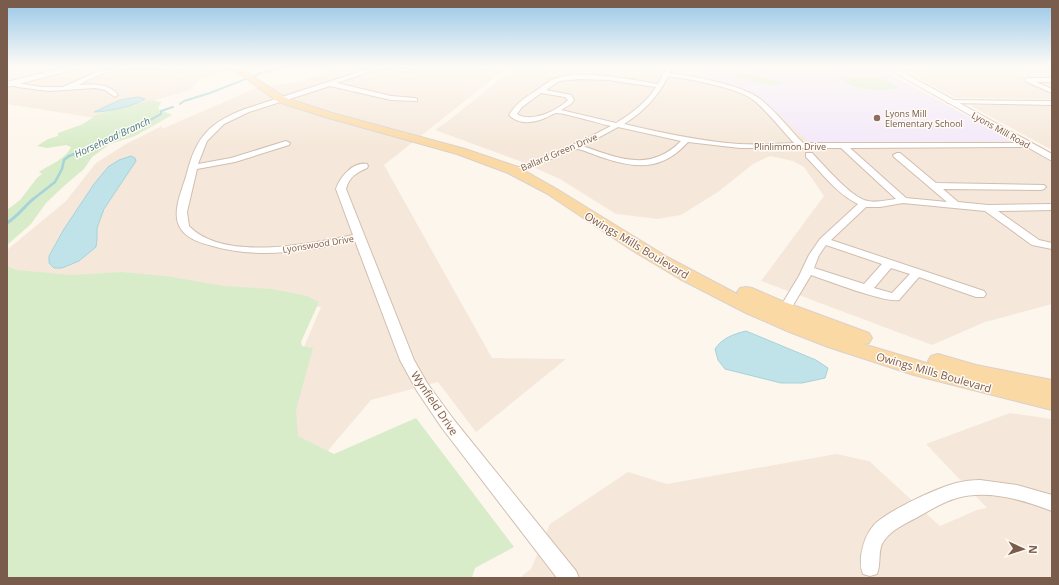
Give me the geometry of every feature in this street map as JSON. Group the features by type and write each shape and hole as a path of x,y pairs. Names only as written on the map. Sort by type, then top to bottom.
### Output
{"main road":[{"name":"Owings Mills Boulevard","path":"280,93 286,98 320,113 438,143 518,170 568,192 679,259 731,286 841,331 908,353 976,372 1052,388"},
{"name":"Lyons Mill Road","path":"935,93 1052,158"},
{"name":"Owings Mills Boulevard","path":"518,170 662,262 765,314 829,340 899,363 974,384 1052,402"}],"street":[{"name":"Lyonswood Drive","path":"301,93 238,114 214,127 200,143 182,211 184,226 201,239 228,248 263,250 302,248 359,237"},
{"path":"373,93 398,99 415,100"},
{"path":"538,93 523,103 513,112 513,115 521,119 534,119 569,103 571,99 562,94 557,93"},
{"name":"Ballard Green Drive","path":"518,170 576,146 616,124 643,106 655,93"},
{"path":"746,93 758,100 801,146"},
{"path":"950,102 1052,103"},
{"name":"Plinlimmon Drive","path":"556,110 686,140 740,146 1028,145"},
{"path":"576,146 619,161 645,163 664,158 681,147 686,140"},
{"path":"193,167 232,160 286,143"},
{"path":"842,145 903,200"},
{"path":"809,155 851,197 864,204 903,200 988,208 1052,207"},
{"path":"897,155 954,203 953,204"},
{"name":"Wynfield Drive","path":"364,166 349,174 341,189 407,360 422,387 448,424 568,578"},
{"path":"934,186 1041,187"},
{"path":"785,309 808,270 814,255 824,241 864,204"},
{"path":"988,208 1036,243 1052,246"},
{"path":"824,241 980,294"},
{"path":"866,290 889,263"},
{"path":"808,270 890,297 895,297 917,273"},
{"path":"870,567 874,542 882,529 901,516 956,490 977,487 1002,490 1033,496 1052,503"}],"shaded area":[{"path":"7,93 179,93 96,118 7,104"},
{"path":"244,93 475,93 384,165 492,358 566,359 476,432 438,382 371,400 315,466 261,448 321,307 7,272 7,250 66,201 96,163 126,144 162,126 162,129"},
{"path":"483,93 752,93 757,95 810,142 1013,141 1052,162 1052,304 985,322 932,345 761,281 824,196 804,167 793,161 770,156 753,164 718,192 681,215 658,219 616,214 560,179 517,160 435,130"},
{"name":"Lyons Mill Elementary School","path":"752,93 925,93 1013,141 810,142 757,95"},
{"path":"947,93 1052,93 1052,99 956,98"},
{"path":"1052,105 1052,150 971,106"},
{"path":"1010,413 1052,419 1052,578 519,578 531,569 550,524 628,472 667,484 836,454 869,461 940,526 977,510 987,508 926,444"}],"green space":[{"path":"151,100 161,102 158,109 172,115 135,136 110,144 92,157 84,169 46,203 31,224 7,245 7,210 20,200 37,178 42,174 39,172 65,155 71,147 66,145 47,148 37,146 48,139 58,136 58,133 83,124 96,115"},
{"path":"7,266 16,270 72,275 122,272 166,276 224,286 272,289 307,296 319,302 301,342 302,346 313,348 296,410 298,436 334,454 416,418 514,547 475,568 472,578 7,578"}],"water":[{"path":"138,97 145,99 121,108 94,112 120,100"},
{"path":"131,156 135,158 136,161 104,209 97,228 96,247 79,261 62,268 54,268 49,263 49,256 64,229 94,184 108,167 119,160"},
{"path":"746,331 816,360 828,368 825,378 802,383 781,383 725,369 718,360 715,349 725,339"}],"waterway":[{"name":"Horsehead Branch","path":"180,104 184,101 209,93"},
{"name":"Horsehead Branch","path":"143,124 161,114 161,111 173,107"},
{"name":"Horsehead Branch","path":"32,200 55,182 62,169 64,160 69,156 95,146 122,131 143,124"},
{"name":"Horsehead Branch","path":"7,223 32,200"}],"place":[{"name":"Lyons Mill Elementary School","path":"877,118"}]}
